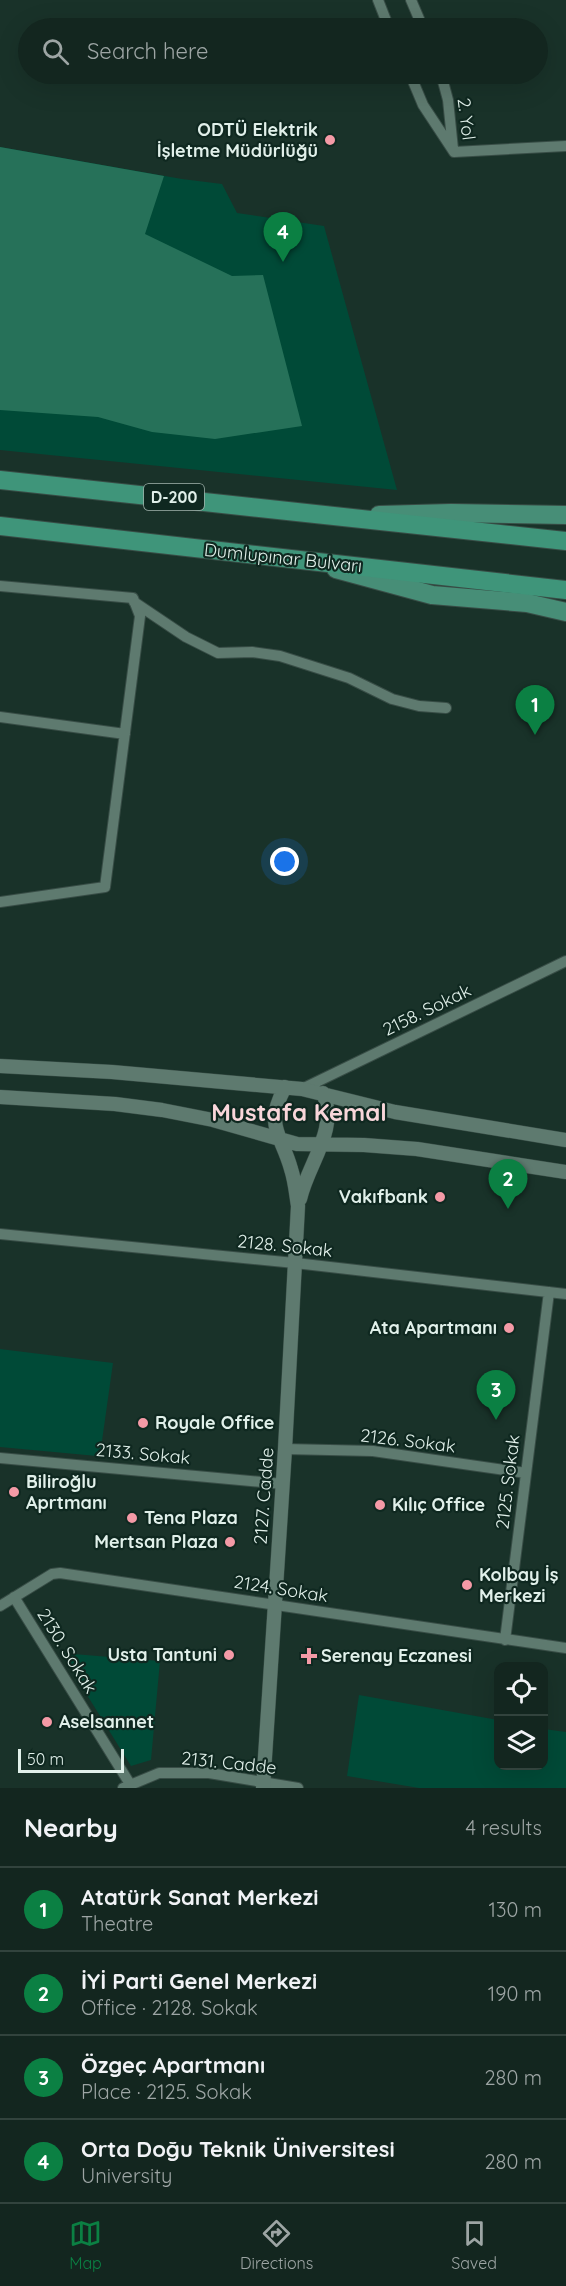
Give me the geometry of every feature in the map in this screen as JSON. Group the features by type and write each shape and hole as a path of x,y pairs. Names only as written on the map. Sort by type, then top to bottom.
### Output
{"highway":[{"name":"D-200","path":"0,480 566,541"},
{"name":"Dumlupınar Bulvarı","path":"0,526 566,590"}],"main road":[{"path":"349,516 451,513 566,515"},
{"path":"296,559 432,595 527,603 566,612"}],"street":[{"path":"378,0 385,18"},
{"path":"411,0 419,18"},
{"name":"2. Yol","path":"414,84 423,105 454,152"},
{"name":"2. Yol","path":"444,84 448,100 454,152"},
{"path":"454,152 566,147"},
{"path":"0,592 0,586 133,598 140,616 105,887 0,902"},
{"path":"134,602 186,637 218,654 252,652 280,656 349,678 392,699 419,706 446,708"},
{"path":"0,717 125,734"},
{"name":"2158. Sokak","path":"302,1089 566,961"},
{"path":"0,1066 112,1072 302,1089 395,1112 566,1140"},
{"path":"279,1140 275,1131 274,1115 285,1088"},
{"path":"322,1145 328,1114 328,1106 323,1094"},
{"path":"0,1097 115,1104 162,1110 213,1120 279,1140 322,1145 417,1149 566,1172"},
{"name":"2127. Cadde","path":"279,1140 291,1168 298,1206"},
{"name":"2127. Cadde","path":"263,1785 283,1484 298,1206 303,1184 322,1145"},
{"name":"2128. Sokak","path":"0,1233 566,1294"},
{"name":"2125. Sokak","path":"505,1640 549,1292"},
{"name":"2126. Sokak","path":"285,1449 373,1451 526,1473"},
{"name":"2133. Sokak","path":"0,1458 283,1484"},
{"name":"2124. Sokak","path":"0,1606 52,1574 60,1573 566,1648"},
{"name":"2130. Sokak","path":"14,1597 127,1786"},
{"name":"2131. Cadde","path":"127,1786 159,1773 209,1773 263,1785 298,1788"}],"green space":[{"path":"0,147 222,184 237,213 324,226 397,490 0,450"},
{"path":"0,147 164,176 145,234 232,276 263,275 302,426 215,439 152,432 98,417 0,410"},
{"path":"0,1349 113,1363 101,1448 97,1456 0,1447"},
{"path":"61,1653 160,1661 151,1760 131,1766"},
{"path":"359,1695 494,1719 494,1770 548,1770 548,1730 566,1732 566,1788 419,1788 347,1776"}],"place":[{"name":"ODTÜ Elektrik İşletme Müdürlüğü","path":"330,140"},
{"name":"Orta Doğu Teknik Üniversitesi","path":"283,262"},
{"name":"Atatürk Sanat Merkezi","path":"535,735"},
{"name":"Vakıfbank","path":"440,1197"},
{"name":"İYİ Parti Genel Merkezi","path":"508,1209"},
{"name":"Ata Apartmanı","path":"509,1328"},
{"name":"Özgeç Apartmanı","path":"496,1420"},
{"name":"Royale Office","path":"143,1423"},
{"name":"Biliroğlu Aprtmanı","path":"14,1492"},
{"name":"Kılıç Office","path":"380,1505"},
{"name":"Tena Plaza","path":"132,1518"},
{"name":"Mertsan Plaza","path":"230,1542"},
{"name":"Kolbay İş Merkezi","path":"467,1585"},
{"name":"Usta Tantuni","path":"229,1655"},
{"name":"Serenay Eczanesi","path":"309,1656"},
{"name":"Aselsannet","path":"47,1722"}],"district":[{"name":"Mustafa Kemal","path":"299,1113"}]}
